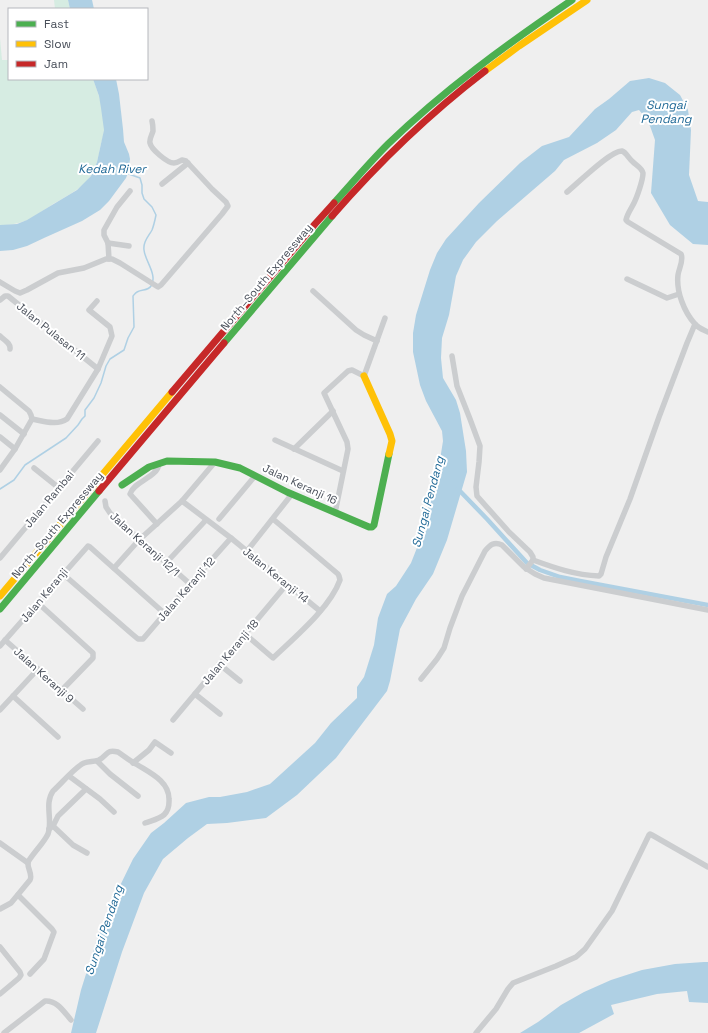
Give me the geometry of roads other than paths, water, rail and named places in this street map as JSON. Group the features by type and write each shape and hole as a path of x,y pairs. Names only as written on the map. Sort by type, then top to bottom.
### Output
{"main road":[{"name":"North–South Expressway","path":"0,596 311,228 387,145 424,111 473,70 523,33 572,0"},
{"name":"North–South Expressway","path":"0,609 254,307 335,213 389,154 422,123 471,82 519,46 587,0"},
{"name":"Jalan Keranji 16","path":"122,485 146,469 167,461 215,462 236,467 335,513 372,527 374,525 392,441 364,376"}],"street":[{"path":"0,282 15,292 20,292 28,290 58,273 84,268 109,259 120,263 158,287 161,285 228,207 228,205 208,186 188,163 184,160 176,163 169,162 152,147 150,142 153,129 152,121"},
{"path":"567,192 610,156 620,152 624,153 640,168 642,172 638,195 626,220 682,254 683,257 678,278 679,294 695,324 708,332"},
{"path":"162,184 188,163"},
{"path":"109,259 108,243 104,235 104,230 119,204 130,191"},
{"path":"108,243 117,243 129,246"},
{"path":"627,279 667,298 679,294"},
{"path":"313,292 356,330 376,341"},
{"name":"Jalan Pulasan 11","path":"1,299 4,296 8,296 98,369"},
{"path":"32,419 57,423 63,422 67,419 98,369 112,336 110,327 89,310 97,301"},
{"path":"335,513 348,445 324,393 348,371 352,370 364,376 385,318"},
{"path":"530,564 599,576 601,574 695,324"},
{"path":"0,336 9,344 10,349"},
{"path":"452,356 457,386 480,446 476,488 477,496 509,532 530,552 533,557 530,564"},
{"path":"0,387 29,411 32,419 15,449 0,470"},
{"path":"294,449 333,411"},
{"path":"0,414 24,434"},
{"path":"0,437 15,449"},
{"name":"Jalan Rambai","path":"0,558 98,440"},
{"path":"275,440 343,471"},
{"path":"164,613 114,568 139,540 182,501 215,462"},
{"path":"157,524 130,494 133,488 156,471 159,464"},
{"path":"34,468 59,488"},
{"path":"219,519 255,476"},
{"path":"247,551 292,494"},
{"name":"Jalan Keranji 12/1","path":"105,501 106,507 110,513 190,584"},
{"name":"Jalan Keranji 14","path":"182,501 231,538 320,611"},
{"path":"245,634 273,658 307,626 332,595 340,582 338,574 273,519"},
{"path":"166,563 206,520"},
{"name":"Jalan Keranji 12","path":"62,574 138,639 143,639 164,613 231,538"},
{"path":"421,679 441,653 462,596 483,556 490,545 496,543 502,545 530,564 540,576 552,580 708,610"},
{"name":"Jalan Keranji","path":"0,646 87,546 114,568"},
{"name":"Jalan Keranji 18","path":"173,720 287,584"},
{"path":"38,603 94,655 93,658 62,690"},
{"name":"Jalan Keranji 9","path":"5,640 83,709"},
{"path":"219,664 240,681"},
{"path":"0,710 38,669"},
{"path":"194,694 220,714"},
{"path":"13,696 58,737"},
{"path":"133,763 149,750 155,742 171,753"},
{"path":"87,854 73,845 51,827 49,801 53,791 85,762 97,761 112,750 118,752 166,786 169,794 169,807 167,812 161,817 145,823"},
{"path":"97,761 110,774 138,796"},
{"path":"69,776 100,799 114,812"},
{"path":"0,909 11,903 31,879 28,863 48,834 58,816 86,789"},
{"path":"476,1033 496,1009 508,988 513,983 556,966 585,950 612,911 648,835 652,835 708,867"},
{"path":"0,843 28,863"},
{"path":"18,894 54,932 44,959 30,974"},
{"path":"0,948 21,973 19,978 0,994"},
{"path":"4,1033 45,1001 49,1001 59,1006 71,1020"}],"water":[{"path":"68,0 92,0 94,8 70,8"},
{"name":"Sungai Pendang","path":"649,78 665,83 680,95 688,110 691,130 689,175 698,201 708,202 708,245 693,244 670,225 651,193 655,140 650,126 639,110 632,112 616,130 597,143 564,160 555,171 497,221 476,242 463,260 456,276 449,315 442,338 441,358 443,378 456,400 460,413 466,451 467,472 447,540 433,574 416,599 400,629 387,691 336,758 297,795 266,818 207,824 163,859 144,893 122,952 96,1033 71,1033 81,990 97,939 133,859 151,833 186,803 209,797 220,797 247,792 270,784 315,743 331,723 357,698 357,687 364,677 374,645 378,618 387,594 396,586 411,563 422,535 439,466 443,441 442,431 426,401 420,385 413,352 413,333 416,315 437,253 446,239 479,203 520,163 542,146 569,137 595,109 630,81"},
{"name":"Kedah River","path":"93,80 116,80 124,142 130,159 126,178 109,201 100,210 82,221 27,246 13,250 0,251 0,225 17,224 27,220 77,190 91,176 97,162 104,130 99,96"},
{"path":"708,962 708,1003 689,1002 687,991 657,994 611,1005 614,1014 579,1033 520,1033 561,1005 584,992 611,980 642,970 675,964"}],"waterway":[{"path":"0,489 14,480 25,465 66,438 85,416 85,410 94,398 101,383 106,366 110,359 124,350 134,327 133,296 141,290 150,288 153,282 152,273 145,254 144,244 152,230 156,215 152,207 144,199 140,178 126,173"},
{"path":"458,489 527,563 540,570 560,577 708,605"}]}
